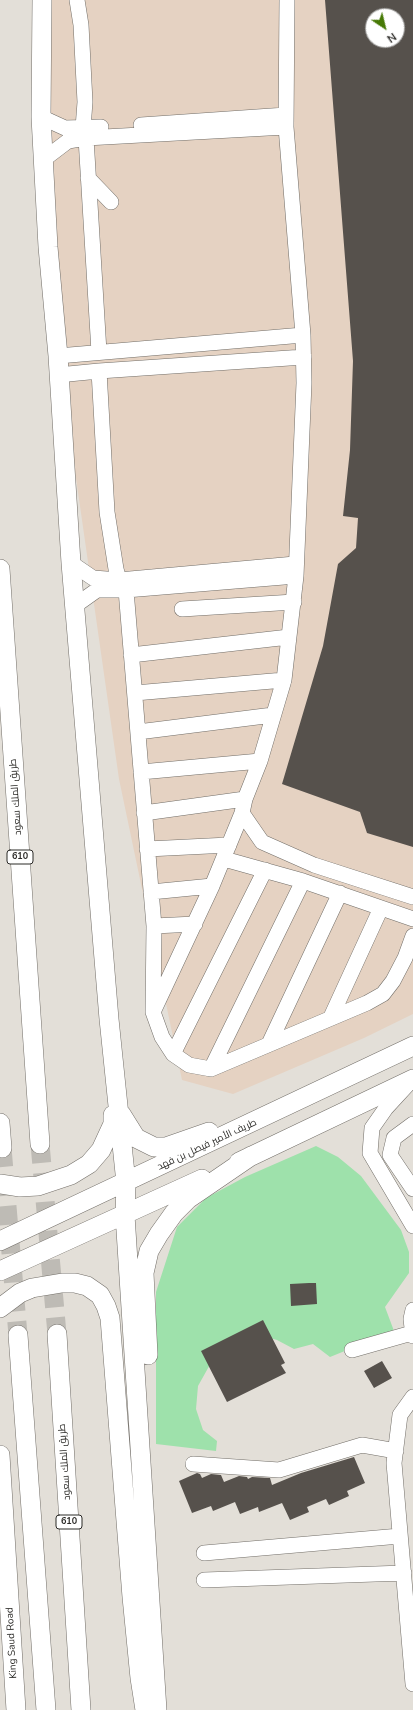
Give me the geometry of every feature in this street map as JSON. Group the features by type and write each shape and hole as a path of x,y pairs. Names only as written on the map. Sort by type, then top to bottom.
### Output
{"main road":[{"path":"42,0 41,117 48,247 58,356 71,563 76,606 114,1075 126,1183 126,1215 157,1710"},
{"name":"طريق الملك سعود","path":"0,569 40,1144"},
{"name":"طريف الأمير فيصل بن فهد","path":"0,1241 296,1103 413,1046"},
{"path":"0,1184 20,1187 38,1186 71,1175 89,1164 101,1150 113,1124 114,1075"},
{"path":"0,1271 126,1215 413,1079"},
{"path":"118,1104 124,1121 136,1138 154,1147 166,1147 296,1103"},
{"path":"0,1123 2,1148"},
{"path":"157,1710 160,1578 144,1273 149,1251 174,1213 188,1199 251,1156"},
{"path":"0,1308 20,1293 32,1288 62,1283 75,1283 87,1286 100,1295 106,1306 110,1318 132,1604 145,1710"},
{"name":"طريق الملك سعود","path":"57,1334 81,1710"},
{"path":"18,1335 46,1710"},
{"name":"King Saud Road","path":"0,1464 16,1710"}],"street":[{"path":"77,0 81,25 85,102 84,133 99,352"},
{"path":"153,1012 224,859 260,761 284,680 294,602 296,570 304,357 286,121 287,0"},
{"path":"41,117 65,128 84,133 286,121"},
{"path":"43,160 68,141 84,133"},
{"path":"88,178 111,202"},
{"path":"58,356 303,335"},
{"path":"58,375 98,370 304,357"},
{"path":"98,370 107,512 112,551 123,585 132,655 154,926 153,1012 162,1037 173,1054 189,1065 210,1069 366,1003 383,994 396,975 413,936"},
{"path":"71,563 93,578 123,585"},
{"path":"76,606 97,590 123,585 296,570"},
{"path":"182,609 294,602"},
{"path":"132,655 289,637"},
{"path":"135,693 284,680"},
{"path":"138,732 273,715"},
{"path":"141,772 260,761"},
{"path":"144,813 244,806"},
{"path":"244,806 262,842 314,865 413,898"},
{"path":"147,849 229,845"},
{"path":"224,859 303,881 413,919"},
{"path":"173,1054 265,870"},
{"path":"210,1069 303,881"},
{"path":"151,892 212,886"},
{"path":"269,1044 340,894"},
{"path":"331,1017 381,908"},
{"path":"154,926 195,924"},
{"path":"413,1079 386,1108 372,1128 370,1153 413,1226"},
{"path":"413,1124 394,1138 390,1155 413,1189"},
{"path":"352,1350 412,1334 411,1319 413,1310"},
{"path":"413,1397 400,1415 394,1463 413,1684"},
{"path":"193,1464 279,1470 362,1446 396,1452"},
{"path":"204,1553 400,1536"},
{"path":"204,1580 404,1573"}],"shaded area":[{"path":"45,0 413,0 413,1014 364,1038 233,1094 182,1080 119,779 70,436 43,160"}],"green space":[{"path":"316,1146 338,1157 361,1176 401,1230 409,1252 409,1273 385,1307 394,1331 330,1357 313,1344 294,1349 277,1340 260,1335 212,1361 198,1386 196,1409 203,1430 217,1441 216,1451 156,1444 156,1292 177,1227 206,1198 245,1177"}],"building":[{"path":"325,0 413,0 413,847 367,833 360,812 282,784 323,646 338,564 356,548 358,518 343,516 350,450 353,361"},
{"path":"316,1283 317,1304 291,1306 290,1284"},
{"path":"263,1320 285,1363 281,1365 286,1373 227,1402 201,1351"},
{"path":"382,1361 392,1378 374,1388 364,1371"},
{"path":"354,1457 365,1483 347,1491 349,1496 329,1505 326,1499 307,1507 309,1512 290,1520 282,1503 259,1512 258,1507 240,1514 235,1502 213,1511 211,1506 192,1513 179,1481 197,1473 200,1474 202,1478 211,1474 221,1475 224,1482 239,1476 247,1477 248,1479 252,1477 270,1478 272,1485 301,1473"}],"tunnel":[{"path":"40,1144 57,1334"},
{"path":"2,1148 18,1335"}]}
